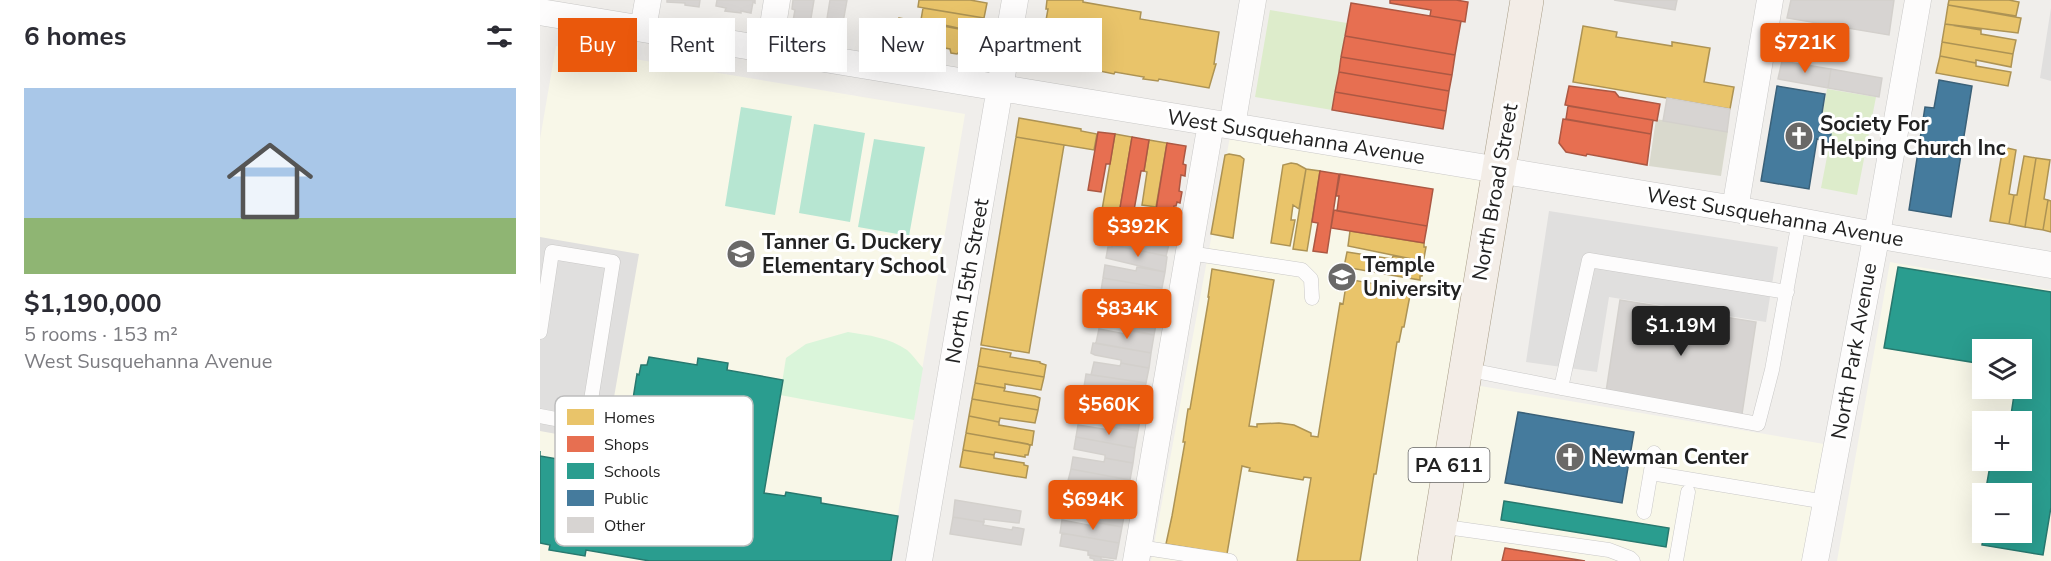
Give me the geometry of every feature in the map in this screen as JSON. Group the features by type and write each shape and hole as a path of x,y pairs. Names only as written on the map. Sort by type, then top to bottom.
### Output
{"main road":[{"name":"North Broad Street","path":"1434,561 1527,0"}],"street":[{"path":"643,29 648,0"},
{"path":"774,18 777,0"},
{"name":"North 15th Street","path":"919,561 1015,0"},
{"path":"1138,554 1189,253 1252,0"},
{"path":"1735,209 1770,0"},
{"name":"North Park Avenue","path":"1815,561 1918,0"},
{"name":"West Susquehanna Avenue","path":"540,12 747,47"},
{"name":"West Susquehanna Avenue","path":"847,64 1735,209 1875,236 2051,265"}],"lane":[{"path":"1465,369 1758,424 1772,370 1799,221"},
{"path":"540,332 552,252 613,262 592,396"},
{"path":"1189,253 1302,270 1311,279 1312,298"},
{"path":"1561,388 1589,260 1787,292"},
{"path":"540,416 555,419"},
{"path":"1644,512 1654,453"},
{"path":"1652,473 1826,502"},
{"path":"1676,561 1688,492"},
{"path":"1439,526 1609,549 1633,561"},
{"path":"1138,554 1230,561"}],"shaded area":[{"path":"2051,8 2051,81 2040,78"},
{"name":"Tanner G. Duckery Elementary School","path":"556,46 558,46 558,72 637,72 637,59 649,61 649,72 712,72 965,114 890,561 540,561 540,139"},
{"path":"1656,119 1728,131 1721,176 1649,166"},
{"name":"Temple University","path":"1232,126 1498,170 1463,383 1836,446 1815,561 1151,561"},
{"path":"1549,211 1778,247 1766,322 1609,297 1597,372 1526,362"},
{"path":"540,237 639,254 614,396 555,396 555,434 540,431"},
{"path":"1890,262 2051,290 2051,561 1837,561"}],"green space":[{"path":"1270,10 1347,23 1332,110 1255,97"},
{"path":"1827,89 1876,97 1857,195 1821,188 1831,136 1819,133"},
{"path":"741,107 792,116 775,215 725,206"},
{"path":"814,124 865,133 850,222 799,213"},
{"path":"874,139 925,147 909,236 858,227"},
{"path":"848,332 893,343 907,350 923,368 914,420 780,395 786,358 806,344"}],"building: Homes":[{"path":"919,0 970,0 987,3 984,18 918,7"},
{"path":"1047,0 1083,0 1083,2 1141,12 1140,19 1219,32 1214,64 1216,64 1209,88 1102,72 1102,18 1046,18 1048,9 1046,9"},
{"path":"1949,0 2019,2 2016,16 1948,5"},
{"path":"1948,5 2021,18 2018,33 1945,24"},
{"path":"923,8 984,18 958,18 958,28 946,25 946,18 921,18"},
{"path":"1945,24 1981,30 1981,34 2016,40 2013,54 1942,42"},
{"path":"1583,26 1617,32 1616,37 1672,46 1672,42 1710,48 1704,82 1734,87 1730,109 1573,82"},
{"path":"946,27 958,29 958,53 951,53 950,49 946,48"},
{"path":"1942,42 2013,54 2011,67 1940,56"},
{"path":"1940,56 1976,63 1976,66 2011,72 2008,86 1936,73"},
{"path":"1019,118 1097,134 1094,150 1016,137"},
{"path":"1115,134 1132,137 1119,214 1102,210"},
{"path":"1016,137 1064,145 1029,353 981,345"},
{"path":"1149,140 1167,143 1156,207 1142,205"},
{"path":"2003,147 2016,150 2009,194 2014,195 2009,224 1990,221"},
{"path":"1229,154 1244,159 1233,238 1211,234 1225,155"},
{"path":"2024,156 2036,158 2025,227 2009,224"},
{"path":"2036,158 2050,160 2044,199 2048,200 2043,230 2025,227"},
{"path":"1291,163 1306,169 1299,209 1293,205 1291,220 1295,220 1290,246 1271,243 1283,165"},
{"path":"1306,169 1320,171 1307,251 1293,249"},
{"path":"2048,200 2051,201 2051,232 2043,230"},
{"path":"1350,231 1424,243 1426,247 1424,258 1422,261 1348,246"},
{"path":"1347,252 1422,261 1424,265 1422,276 1420,280 1344,267"},
{"path":"1212,269 1274,280 1249,426 1279,423 1294,425 1311,433 1311,436 1318,437 1340,303 1343,304 1347,279 1411,290 1404,327 1402,327 1399,342 1397,342 1360,561 1297,561 1311,478 1304,477 1303,480 1249,471 1250,468 1242,466 1227,554 1166,544 1185,442 1183,442 1188,409 1190,409"},
{"path":"981,348 1011,353 1010,357 1040,362 1046,365 1044,377 978,366"},
{"path":"978,366 1044,377 1041,390 1005,384 1005,388 975,383"},
{"path":"975,383 1005,388 1004,391 1040,398 1038,410 972,399"},
{"path":"972,399 1038,410 1035,423 1000,418 999,422 969,416"},
{"path":"969,416 999,422 999,425 1034,431 1032,445 966,433"},
{"path":"966,433 1028,444 1030,446 1028,455 1025,457 995,452 994,455 963,450"},
{"path":"963,450 1024,463 1028,466 1026,478 960,467"}],"building: Shops":[{"path":"1390,0 1468,2 1465,22 1430,16 1431,10 1390,3"},
{"path":"1351,3 1461,21 1455,55 1345,36"},
{"path":"1345,36 1455,55 1452,75 1341,57"},
{"path":"1341,57 1452,75 1449,91 1339,72"},
{"path":"1339,72 1449,91 1446,111 1335,92"},
{"path":"1569,86 1615,92 1619,97 1660,104 1657,121 1565,105"},
{"path":"1335,92 1446,111 1443,129 1332,110"},
{"path":"1568,106 1653,120 1651,134 1566,119"},
{"path":"1563,119 1651,134 1647,165 1566,152 1559,143"},
{"path":"1098,132 1115,134 1110,164 1106,164 1101,192 1088,190"},
{"path":"1132,137 1149,140 1133,216 1119,214"},
{"path":"1167,143 1186,146 1183,164 1186,165 1185,176 1181,175 1179,191 1182,192 1180,203 1177,202 1174,206 1173,213 1156,210"},
{"path":"1320,171 1339,174 1327,253 1313,251 1318,223 1312,222"},
{"path":"1340,174 1433,189 1427,226 1337,211 1339,196 1336,196"},
{"path":"1334,210 1427,226 1424,243 1331,228"},
{"path":"1505,548 1585,561 1502,561"}],"building: Schools":[{"path":"1898,267 2051,292 2051,507 2043,555 1982,545 1982,543 2032,543 2032,483 1987,483 1989,471 2032,471 2032,411 2012,411 2013,399 2032,399 2032,339 1972,339 1972,362 1884,348"},
{"path":"649,357 697,365 698,358 728,363 727,370 783,380 764,493 785,496 786,492 821,498 821,503 898,516 891,561 650,561 586,550 585,556 549,550 550,545 540,543 540,456 555,459 555,546 753,546 753,396 633,396 637,374 639,375 641,365 647,365"},
{"path":"1504,501 1669,528 1666,547 1501,520"}],"building: Public":[{"path":"1939,80 1972,86 1951,217 1909,210 1925,107 1934,108"},
{"name":"Society For Helping Church Inc","path":"1777,86 1825,94 1819,132 1831,134 1829,142 1817,139 1809,189 1761,181"},
{"name":"Newman Center","path":"1518,412 1634,432 1622,503 1505,483"}],"building: Other":[{"path":"667,0 700,0 699,7 667,2"},
{"path":"717,0 755,0 755,3 753,2 751,13 741,11 741,13 725,11 726,8 716,6"},
{"path":"793,0 814,0 811,18 794,18 795,10 792,9"},
{"path":"830,0 847,0 844,18 827,18"},
{"path":"1614,0 1677,0 1675,10"},
{"path":"1791,0 1894,0 1889,35 1787,18"},
{"path":"1782,61 1831,69 1828,88 1778,79"},
{"path":"1831,69 1882,78 1879,97 1828,88"},
{"path":"1667,98 1730,109 1727,132 1663,121"},
{"path":"1117,215 1172,225 1170,240 1115,228"},
{"path":"1115,234 1138,239 1139,235 1170,240 1166,256 1112,245"},
{"path":"1112,245 1166,256 1165,272 1106,258 1108,247"},
{"path":"1105,265 1136,271 1137,267 1165,272 1162,288 1103,278"},
{"path":"1103,278 1162,288 1159,304 1131,299 1132,296 1101,291"},
{"path":"1104,298 1159,304 1157,319 1102,311"},
{"path":"1620,300 1756,322 1742,414 1606,392"},
{"path":"1102,311 1157,319 1154,335 1100,323"},
{"path":"1099,329 1125,334 1126,330 1154,335 1151,353 1096,343"},
{"path":"1093,343 1151,353 1149,368 1095,355 1091,353"},
{"path":"1094,362 1120,366 1121,363 1149,368 1146,383 1091,375"},
{"path":"1086,374 1146,383 1143,399 1084,387"},
{"path":"1079,390 1104,393 1103,398 1116,400 1117,395 1146,400 1145,409 1142,408 1141,415 1076,405"},
{"path":"1082,407 1141,415 1138,431 1110,427 1111,422 1080,417"},
{"path":"1078,425 1109,430 1110,427 1138,431 1135,448 1076,437"},
{"path":"1076,437 1135,448 1133,463 1074,449"},
{"path":"1073,457 1104,462 1105,458 1133,463 1130,480 1071,469"},
{"path":"1071,469 1130,480 1127,496 1099,491 1100,487 1068,481"},
{"path":"1063,487 1099,494 1099,491 1127,496 1125,511 1061,500"},
{"path":"955,500 1021,511 1019,523 984,519 984,522 953,517"},
{"path":"1061,500 1125,511 1122,527 1056,511 1058,502"},
{"path":"953,517 1012,530 1013,527 1024,529 1021,545 950,534"},
{"path":"1062,520 1093,526 1094,522 1122,527 1119,543 1060,533"},
{"path":"1062,533 1119,543 1116,559 1088,555 1088,551 1060,546"},
{"path":"1090,555 1101,557 1101,559 1114,561 1094,561"}],"place":[{"name":"Society For Helping Church Inc","path":"1799,136"},
{"name":"Tanner G. Duckery Elementary School","path":"741,254"},
{"name":"Temple University","path":"1342,277"},
{"name":"Newman Center","path":"1570,457"}]}
